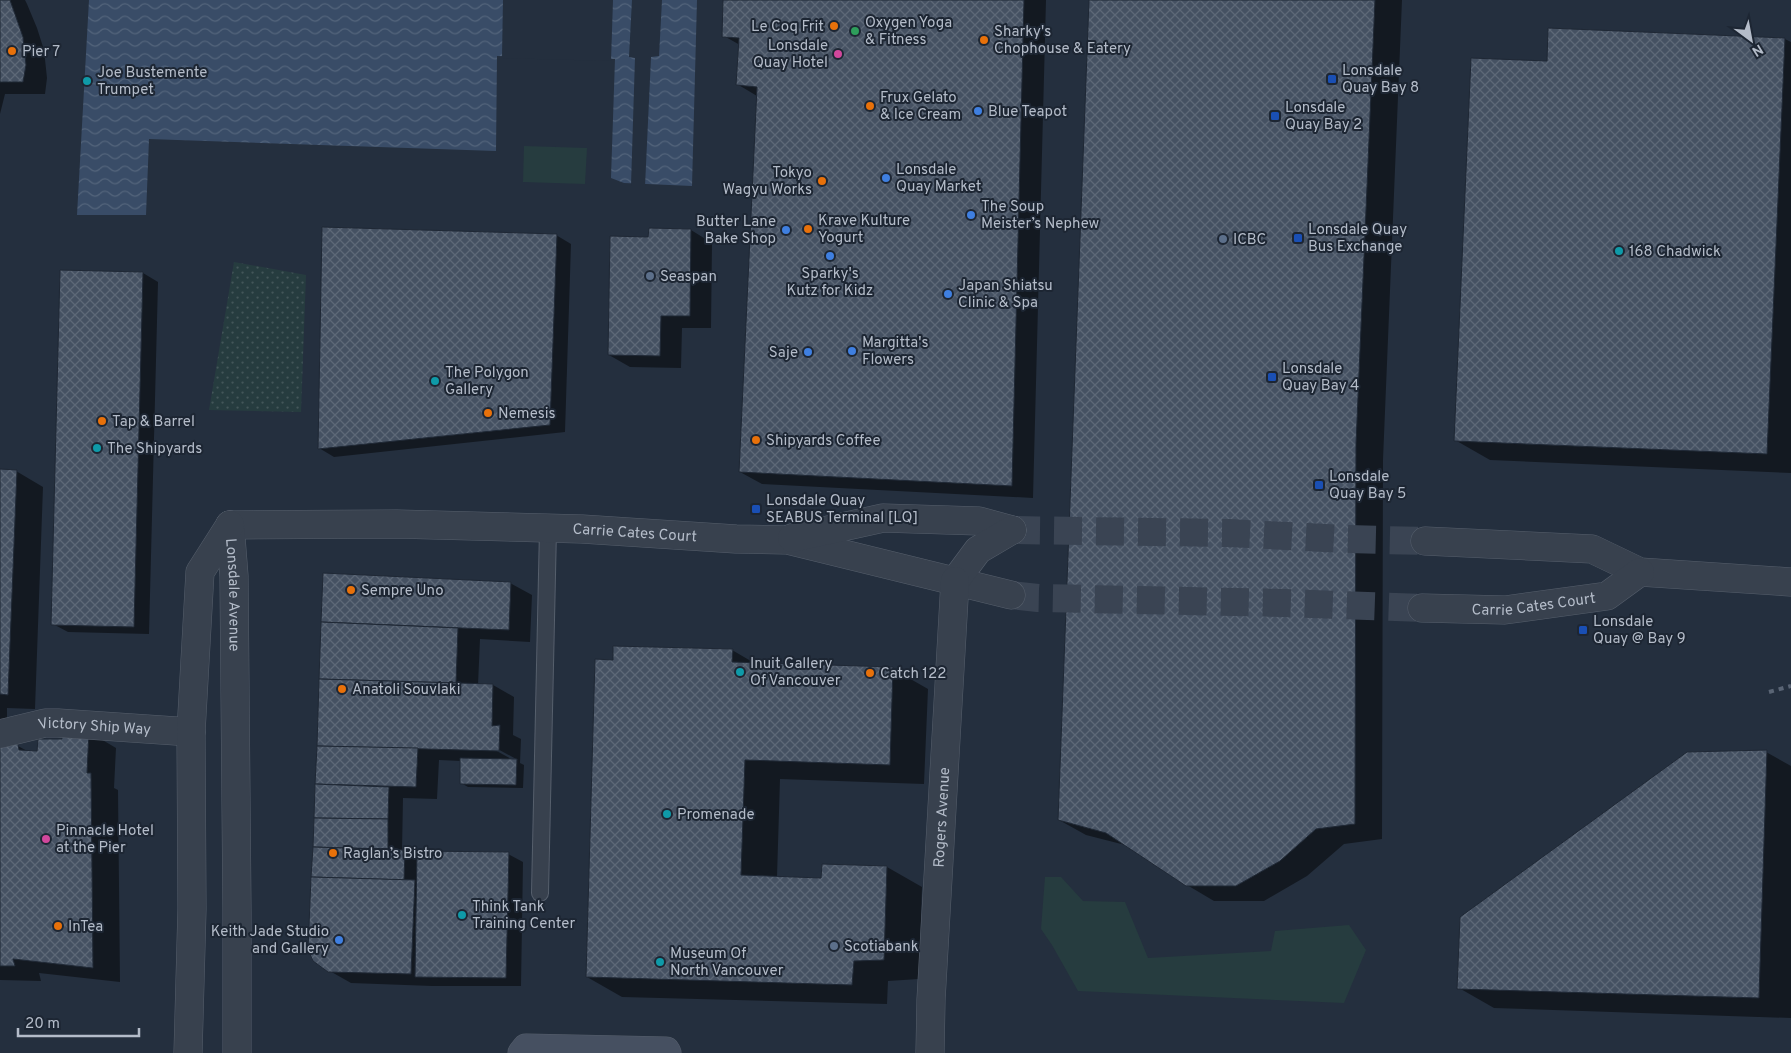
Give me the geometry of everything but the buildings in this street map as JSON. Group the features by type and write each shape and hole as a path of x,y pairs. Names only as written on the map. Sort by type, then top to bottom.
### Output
{"main road":[{"path":"522,1053 526,1048 666,1051 668,1053"}],"street":[{"path":"787,540 883,518 978,521 1012,530 978,550 955,581"},
{"name":"Carrie Cates Court","path":"230,525 397,524 548,528 736,539 787,540 1011,595"},
{"name":"Lonsdale Avenue","path":"188,1053 192,908 191,732 200,572 230,525"},
{"name":"Lonsdale Avenue","path":"230,525 234,576 238,911 236,1053"},
{"path":"1425,541 1592,549 1640,572 1791,582"},
{"name":"Carrie Cates Court","path":"1422,608 1505,610 1608,596 1640,572"},
{"name":"Rogers Avenue","path":"930,1053 931,1000 955,581"},
{"name":"Victory Ship Way","path":"0,734 58,723 191,732"}],"lane":[{"path":"540,893 548,528"}],"green space":[{"path":"524,146 587,148 585,184 523,182"},
{"path":"234,262 306,275 301,412 209,410"},
{"path":"1045,877 1061,877 1083,901 1125,902 1148,958 1271,951 1275,931 1349,925 1366,950 1344,1003 1078,991 1041,929"}],"water":[{"path":"89,0 697,0 692,186 624,183 611,178 615,59 497,56 496,151 149,139 146,215 77,215"}],"pier":[{"path":"503,0 613,0 611,61 502,58"},
{"path":"632,0 662,0 659,56 651,57 645,186 631,186 635,58 629,57"}],"tunnel":[{"path":"1012,530 1228,533 1425,541"},
{"path":"1011,595 1038,598 1422,608"}],"railway":[{"path":"1769,692 1791,686"}],"place":[{"name":"Le Coq Frit","path":"834,26"},
{"name":"Oxygen Yoga & Fitness","path":"855,31"},
{"name":"Sharky's Chophouse & Eatery","path":"984,40"},
{"name":"Pier 7","path":"12,51"},
{"name":"Lonsdale Quay Hotel","path":"838,54"},
{"name":"Lonsdale Quay Bay 8","path":"1332,79"},
{"name":"Joe Bustemente Trumpet","path":"87,81"},
{"name":"Frux Gelato & Ice Cream","path":"870,106"},
{"name":"Blue Teapot","path":"978,111"},
{"name":"Lonsdale Quay Bay 2","path":"1275,116"},
{"name":"Lonsdale Quay Market","path":"886,178"},
{"name":"Tokyo Wagyu Works","path":"822,181"},
{"name":"The Soup Meister’s Nephew","path":"971,215"},
{"name":"Krave Kulture Yogurt","path":"808,229"},
{"name":"Butter Lane Bake Shop","path":"786,230"},
{"name":"Lonsdale Quay Bus Exchange","path":"1298,238"},
{"name":"ICBC","path":"1223,239"},
{"name":"168 Chadwick","path":"1619,251"},
{"name":"Sparky's Kutz for Kidz","path":"830,256"},
{"name":"Seaspan","path":"650,276"},
{"name":"Japan Shiatsu Clinic & Spa","path":"948,294"},
{"name":"Margitta's Flowers","path":"852,351"},
{"name":"Saje","path":"808,352"},
{"name":"Lonsdale Quay Bay 4","path":"1272,377"},
{"name":"The Polygon Gallery","path":"435,381"},
{"name":"Nemesis","path":"488,413"},
{"name":"Tap & Barrel","path":"102,421"},
{"name":"Shipyards Coffee","path":"756,440"},
{"name":"The Shipyards","path":"97,448"},
{"name":"Lonsdale Quay Bay 5","path":"1319,485"},
{"name":"Lonsdale Quay SEABUS Terminal [LQ]","path":"756,509"},
{"name":"Sempre Uno","path":"351,590"},
{"name":"Lonsdale Quay @ Bay 9","path":"1583,630"},
{"name":"Inuit Gallery Of Vancouver","path":"740,672"},
{"name":"Catch 122","path":"870,673"},
{"name":"Anatoli Souvlaki","path":"342,689"},
{"name":"Promenade","path":"667,814"},
{"name":"Pinnacle Hotel at the Pier","path":"46,839"},
{"name":"Raglan’s Bistro","path":"333,853"},
{"name":"Think Tank Training Center","path":"462,915"},
{"name":"InTea","path":"58,926"},
{"name":"Keith Jade Studio and Gallery","path":"339,940"},
{"name":"Scotiabank","path":"834,946"},
{"name":"Museum Of North Vancouver","path":"660,962"}]}
